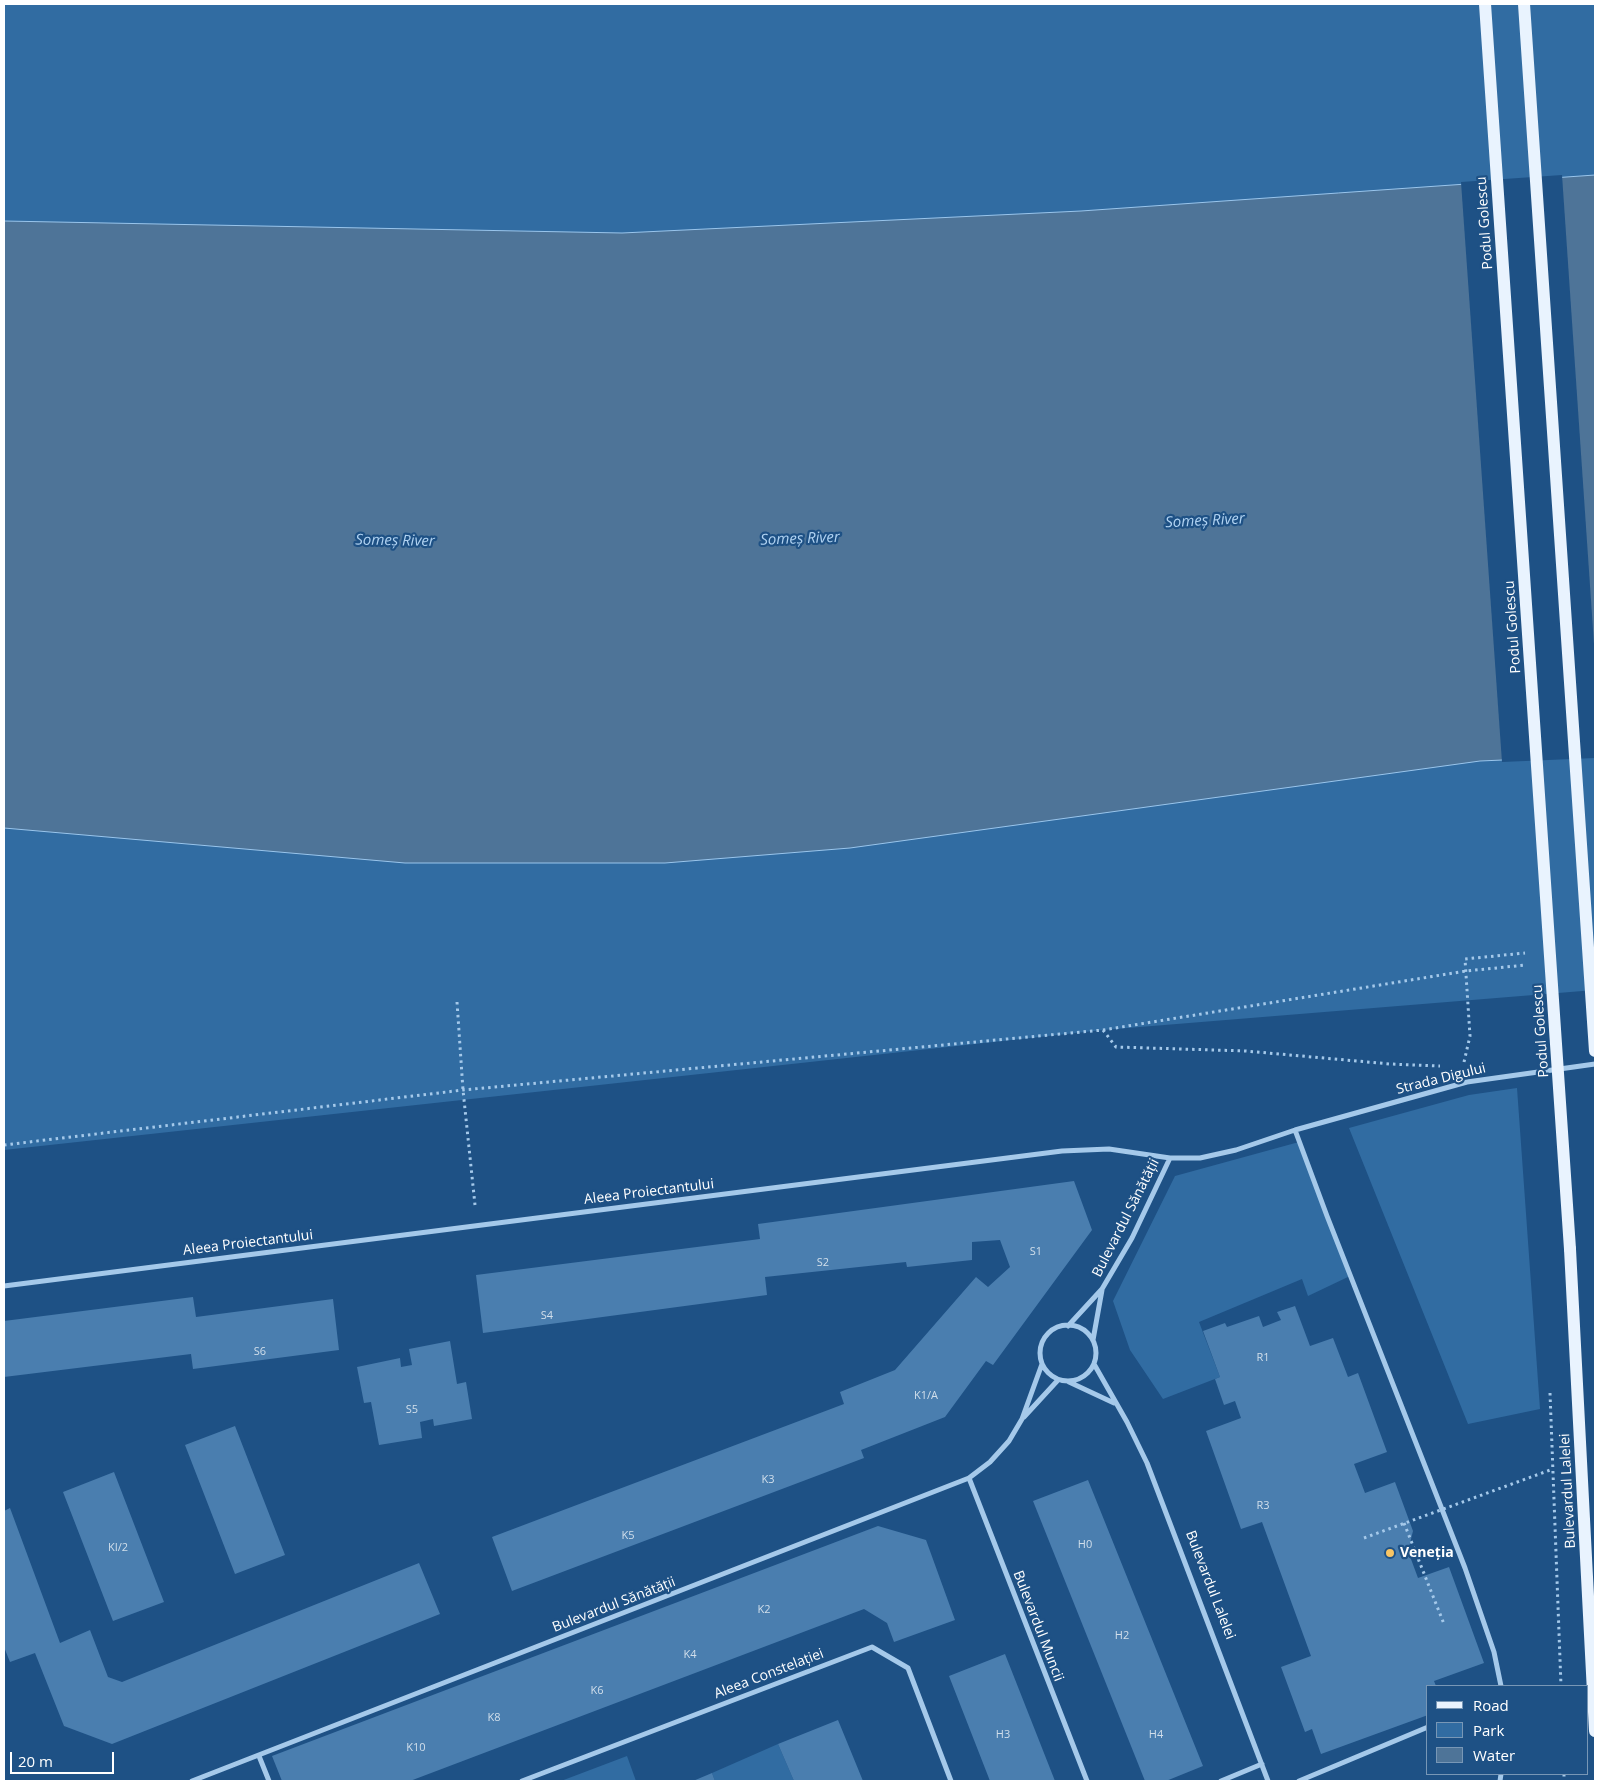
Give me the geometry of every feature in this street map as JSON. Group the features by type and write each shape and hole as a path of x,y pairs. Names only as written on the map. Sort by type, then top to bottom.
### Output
{"main road":[{"name":"Podul Golescu","path":"1485,4 1570,1249"},
{"path":"1524,4 1595,1051"},
{"name":"Bulevardul Lalelei","path":"1570,1249 1595,1731"}],"street":[{"name":"Strada Digului","path":"1295,1130 1467,1082 1595,1064"},
{"name":"Aleea Proiectantului","path":"4,1286 1062,1151 1110,1149 1170,1158 1200,1158 1236,1150 1295,1130"},
{"path":"1295,1130 1465,1568 1494,1652 1501,1685"},
{"name":"Bulevardul Sănătății","path":"1068,1326 1102,1289 1132,1238 1170,1158"},
{"name":"Bulevardul Sănătății","path":"1093,1340 1102,1289"},
{"path":"1068,1326 1078,1328 1087,1332 1093,1340 1095,1348 1094,1364 1081,1378 1069,1381 1058,1380 1047,1372 1042,1364 1040,1349 1043,1340 1057,1327 1068,1326"},
{"name":"Bulevardul Sănătății","path":"192,1781 969,1478 990,1462 1009,1442 1022,1419 1042,1364"},
{"name":"Bulevardul Lalelei","path":"1094,1364 1148,1463 1268,1781"},
{"name":"Bulevardul Sănătății","path":"1022,1419 1058,1380"},
{"path":"1069,1381 1114,1403"},
{"name":"Bulevardul Muncii","path":"969,1478 1087,1781"},
{"name":"Aleea Constelației","path":"522,1781 872,1647 908,1668 951,1781"},
{"path":"1299,1781 1426,1729"},
{"path":"258,1756 269,1781"},
{"path":"1221,1781 1262,1764"}],"path":[{"path":"4,1146 462,1090 1103,1030 1466,971 1526,965"},
{"path":"1463,1067 1470,1036 1466,971"},
{"path":"457,1002 462,1090 478,1226"},
{"path":"1103,1030 1116,1047 1246,1051 1445,1067"},
{"path":"1550,1389 1561,1685"},
{"path":"1364,1538 1553,1468"},
{"path":"1404,1524 1444,1624"}],"green space":[{"path":"4,4 1595,4 1595,990 1103,1030 4,1150"},
{"path":"1517,1088 1540,1409 1468,1424 1349,1128 1469,1095"},
{"path":"1299,1142 1350,1276 1308,1296 1302,1279 1199,1322 1220,1377 1163,1399 1130,1350 1113,1301 1175,1176"},
{"path":"778,1744 794,1781 715,1781 712,1773"},
{"path":"627,1756 636,1781 561,1781"}],"water":[{"name":"Someș River","path":"1595,175 1595,756 1480,761 850,848 665,863 405,863 4,828 4,221 622,233 1081,211"}],"pier":[{"path":"1562,175 1595,659 1595,758 1502,762 1461,182"}],"building":[{"path":"1074,1181 1092,1230 993,1365 986,1361 945,1417 861,1450 864,1458 512,1591 492,1537 844,1404 840,1392 895,1370 976,1277 988,1287 1010,1267 1000,1240 972,1242 972,1260 907,1267 906,1262 765,1277 767,1295 483,1333 476,1275 760,1239 758,1224"},
{"path":"193,1297 196,1317 333,1299 339,1350 193,1369 191,1354 4,1377 4,1321"},
{"path":"1295,1306 1310,1346 1333,1338 1348,1377 1358,1373 1387,1452 1354,1464 1365,1493 1395,1482 1413,1531 1408,1551 1418,1578 1449,1567 1484,1663 1434,1681 1436,1685 1426,1685 1426,1716 1321,1754 1312,1729 1305,1732 1281,1667 1311,1656 1262,1522 1241,1529 1206,1431 1241,1418 1235,1401 1224,1405 1215,1379 1220,1377 1203,1331 1225,1323 1227,1327 1259,1316 1263,1327 1281,1320 1277,1312"},
{"path":"450,1341 457,1384 466,1382 472,1419 434,1426 433,1419 420,1422 422,1438 379,1445 371,1402 364,1403 357,1367 400,1358 401,1367 412,1365 409,1349"},
{"path":"235,1426 285,1555 235,1574 185,1445"},
{"path":"114,1472 164,1602 113,1621 63,1492"},
{"path":"1088,1480 1203,1766 1166,1781 1145,1781 1033,1501"},
{"path":"10,1508 60,1643 90,1630 108,1677 122,1682 419,1563 440,1614 112,1744 64,1726 35,1653 10,1662 4,1647 4,1511"},
{"path":"878,1526 926,1540 955,1620 894,1642 887,1623 864,1609 410,1781 282,1781 272,1756"},
{"path":"1005,1654 1055,1781 990,1781 949,1676"},
{"path":"838,1720 863,1781 794,1781 778,1744"},
{"path":"712,1773 715,1781 693,1781"}],"place":[{"name":"Veneția","path":"1390,1553"}]}
